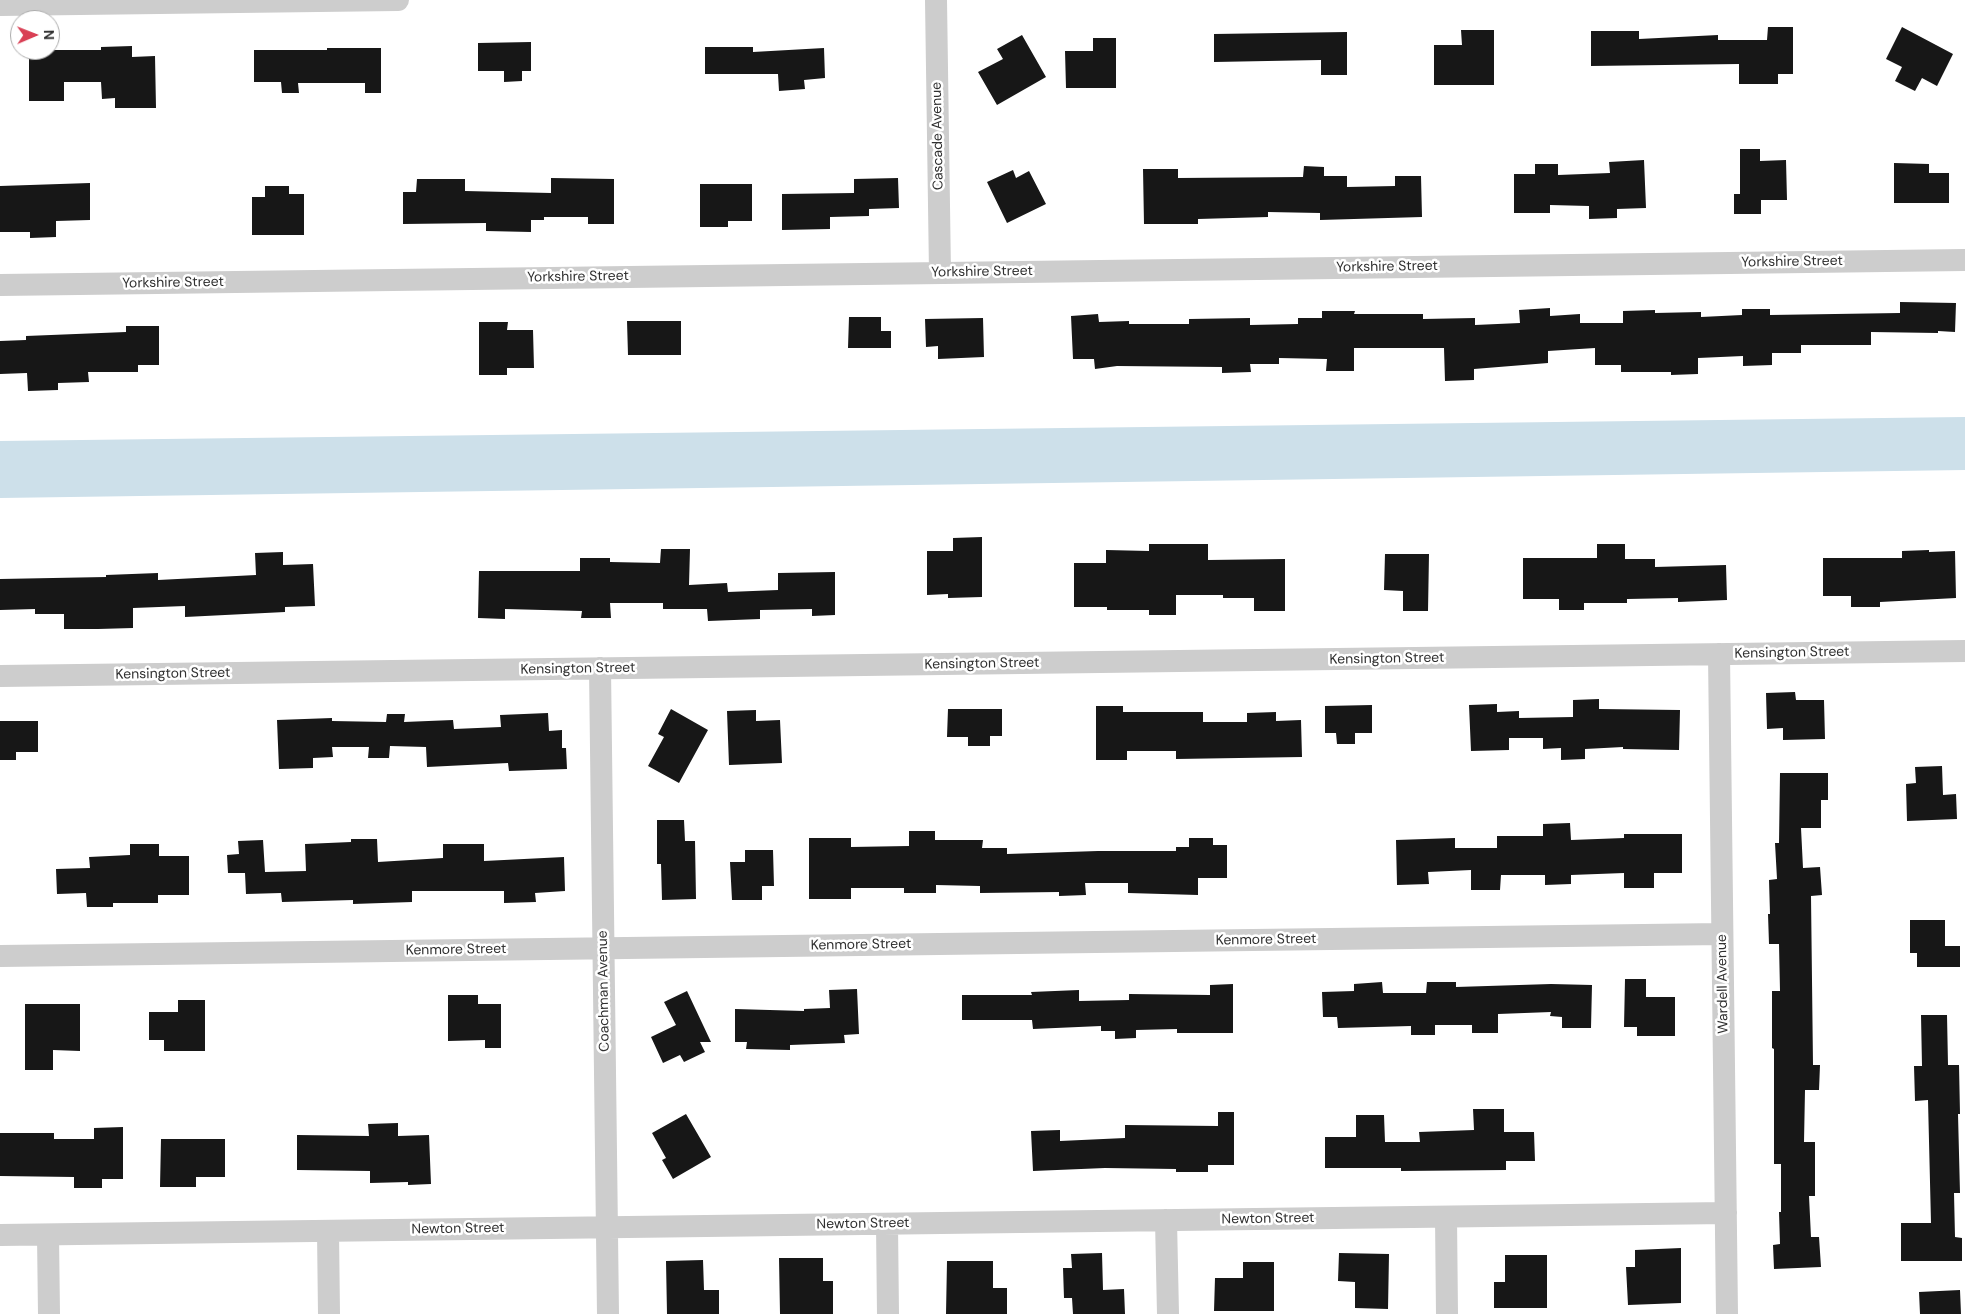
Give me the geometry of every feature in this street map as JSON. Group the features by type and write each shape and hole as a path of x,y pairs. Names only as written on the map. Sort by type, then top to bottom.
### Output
{"street":[{"path":"0,5 98,2 398,0"},
{"name":"Cascade Avenue","path":"936,0 940,273"},
{"name":"Yorkshire Street","path":"0,285 1965,260"},
{"name":"Kensington Street","path":"0,676 1965,651"},
{"name":"Wardell Avenue","path":"1719,654 1727,1314"},
{"name":"Coachman Avenue","path":"600,668 608,1314"},
{"name":"Kenmore Street","path":"0,956 1722,934"},
{"name":"Newton Street","path":"0,1235 1726,1214"},
{"path":"1446,1217 1447,1314"},
{"path":"1166,1220 1168,1314"},
{"path":"887,1224 888,1314"},
{"path":"328,1231 329,1314"},
{"path":"48,1234 49,1314"}],"water":[{"path":"1965,417 1965,470 0,498 0,441"}],"building":[{"path":"1768,27 1793,27 1793,74 1778,74 1778,84 1739,84 1739,64 1591,66 1591,31 1639,31 1639,39 1718,35 1718,40 1767,40"},
{"path":"1902,27 1953,54 1937,86 1922,78 1915,91 1895,81 1902,67 1886,59"},
{"path":"1461,30 1494,30 1494,85 1434,85 1434,45 1462,45"},
{"path":"1347,32 1347,75 1321,75 1321,60 1214,62 1214,34"},
{"path":"1022,35 1046,77 997,105 978,72 1003,59 997,49"},
{"path":"1093,38 1116,38 1116,88 1066,88 1065,51 1093,51"},
{"path":"531,42 531,71 522,71 522,81 504,82 504,71 478,71 478,43"},
{"path":"132,46 132,57 155,56 156,108 115,108 115,98 102,99 101,82 64,82 64,101 29,101 29,60 60,60 60,50 101,50 101,47"},
{"path":"705,47 753,47 753,52 824,48 825,78 804,80 805,89 779,91 778,74 705,74"},
{"path":"327,48 381,48 381,93 365,93 365,83 298,83 299,93 282,93 281,82 254,82 254,50 327,50"},
{"path":"1740,149 1760,149 1760,161 1786,160 1787,200 1761,200 1761,214 1734,214 1734,194 1740,194"},
{"path":"1644,160 1646,208 1617,209 1617,218 1589,219 1589,206 1550,205 1550,213 1514,213 1514,174 1535,174 1535,164 1558,164 1558,175 1610,173 1609,162"},
{"path":"1894,163 1929,164 1929,173 1949,173 1949,203 1894,203"},
{"path":"1304,166 1324,167 1324,176 1347,176 1347,187 1395,186 1395,176 1421,176 1422,217 1320,220 1320,213 1268,212 1268,217 1198,219 1198,224 1144,224 1143,169 1178,169 1178,178 1303,177"},
{"path":"1013,170 1016,178 1029,171 1046,204 1007,223 987,182"},
{"path":"551,178 614,179 614,224 588,224 588,217 544,217 544,220 531,220 531,232 486,231 486,223 403,224 403,192 416,192 417,179 465,179 465,191 551,193"},
{"path":"898,178 899,208 869,209 869,216 830,217 830,229 782,230 782,194 854,193 854,179"},
{"path":"90,183 90,220 56,221 56,237 30,238 30,232 0,232 0,186"},
{"path":"700,184 752,184 752,221 728,221 728,227 700,227"},
{"path":"265,186 289,186 289,194 304,194 304,235 252,235 252,197 265,197"},
{"path":"1900,302 1956,303 1955,332 1871,332 1871,345 1801,345 1801,353 1772,353 1772,365 1743,366 1743,356 1698,358 1698,374 1671,375 1671,372 1621,372 1621,365 1595,365 1595,348 1548,351 1548,363 1474,369 1474,380 1445,381 1444,348 1354,348 1354,371 1326,371 1327,359 1279,358 1279,364 1250,364 1251,372 1222,373 1222,367 1117,366 1095,369 1094,359 1073,359 1071,316 1098,314 1099,322 1129,321 1129,324 1189,324 1189,319 1250,318 1250,325 1298,324 1298,318 1322,318 1322,311 1355,311 1354,314 1423,314 1423,319 1475,318 1475,325 1520,323 1519,310 1550,308 1550,316 1580,314 1580,323 1623,323 1623,311 1655,310 1655,313 1701,312 1701,317 1742,315 1742,309 1770,309 1770,315 1900,313"},
{"path":"849,317 881,317 881,331 891,331 891,348 848,348"},
{"path":"983,318 984,357 938,359 938,346 926,347 925,319"},
{"path":"627,321 681,321 681,355 628,355"},
{"path":"479,322 508,322 507,330 533,330 534,368 507,368 507,375 479,375"},
{"path":"126,326 159,326 159,365 138,365 138,372 88,372 89,382 58,383 58,390 28,391 27,373 0,374 0,341 26,340 26,336 126,332"},
{"path":"982,537 982,597 948,598 948,594 927,595 927,551 953,551 953,538"},
{"path":"1149,544 1208,544 1208,560 1285,559 1285,611 1254,611 1254,598 1223,598 1223,595 1176,595 1176,615 1149,615 1149,610 1107,610 1107,607 1074,607 1074,563 1106,563 1106,550 1149,551"},
{"path":"1597,544 1625,544 1625,559 1655,559 1655,567 1726,565 1727,600 1678,602 1678,598 1627,599 1627,603 1584,603 1584,610 1559,610 1559,599 1523,599 1523,558 1597,558"},
{"path":"661,549 690,549 689,585 727,583 728,592 778,590 778,573 835,572 835,615 812,616 812,609 760,610 760,619 708,621 707,609 663,609 663,603 610,603 611,618 581,618 582,611 505,609 505,619 478,618 479,571 580,571 580,558 610,558 610,562 660,563"},
{"path":"1929,550 1929,552 1955,551 1956,598 1880,602 1880,607 1851,607 1851,596 1823,596 1823,558 1902,558 1902,551"},
{"path":"283,552 283,565 313,564 315,606 285,607 285,612 185,617 185,606 133,608 133,628 98,629 64,629 64,614 35,614 35,609 0,610 0,579 106,577 106,575 158,573 158,580 256,575 255,553"},
{"path":"1385,554 1429,554 1428,611 1403,611 1403,591 1384,590"},
{"path":"1795,692 1796,700 1824,700 1825,739 1783,740 1783,728 1767,729 1766,693"},
{"path":"1599,699 1599,709 1680,710 1679,750 1623,749 1623,747 1585,749 1585,759 1561,760 1561,748 1543,749 1543,738 1509,738 1509,750 1471,751 1469,705 1497,704 1497,712 1519,711 1519,718 1573,717 1573,700"},
{"path":"1372,705 1372,733 1355,733 1355,744 1337,744 1336,733 1325,733 1325,706"},
{"path":"1096,706 1123,706 1123,712 1203,712 1203,722 1247,722 1247,713 1276,712 1276,721 1301,720 1302,757 1176,759 1176,751 1127,751 1127,760 1096,760"},
{"path":"671,709 708,730 679,783 648,766 664,737 658,734"},
{"path":"948,709 1002,709 1002,736 990,736 990,746 968,746 968,737 947,737"},
{"path":"756,710 756,721 780,720 782,763 729,765 727,711"},
{"path":"548,713 549,731 562,730 562,748 566,748 567,769 509,771 508,763 427,767 426,747 390,746 389,758 368,758 369,747 332,747 333,757 313,758 313,768 279,769 277,720 332,718 332,721 386,722 387,714 405,714 404,722 453,720 454,729 501,727 500,715"},
{"path":"0,721 38,721 38,752 16,752 16,760 0,760"},
{"path":"1942,766 1943,795 1956,794 1957,819 1907,821 1906,784 1916,783 1915,767"},
{"path":"1780,773 1828,773 1828,800 1821,800 1821,828 1801,828 1803,868 1820,867 1822,895 1811,896 1813,1065 1820,1065 1819,1090 1805,1090 1804,1142 1815,1142 1815,1196 1809,1196 1811,1237 1819,1237 1821,1267 1774,1269 1773,1245 1780,1244 1781,1164 1774,1164 1772,991 1780,991 1779,944 1769,944 1768,914 1770,914 1769,880 1777,879 1775,843 1779,843"},
{"path":"657,820 684,820 685,841 695,841 696,899 662,900 661,864 657,864"},
{"path":"1570,823 1571,840 1624,838 1624,834 1682,834 1682,873 1654,873 1654,888 1624,888 1624,873 1571,875 1571,884 1545,885 1545,875 1501,875 1500,890 1471,890 1471,870 1428,872 1429,884 1397,885 1396,840 1455,838 1455,848 1497,848 1497,836 1543,836 1543,824"},
{"path":"909,831 935,831 935,840 983,840 982,848 1007,848 1007,854 1176,851 1176,847 1189,847 1189,838 1213,838 1213,845 1227,845 1227,878 1198,878 1198,895 1128,893 1128,883 1085,883 1086,895 1059,896 1059,892 980,893 980,886 936,885 936,893 904,893 904,888 851,888 851,899 809,899 809,838 851,838 851,847 909,846"},
{"path":"351,839 377,839 378,862 443,858 443,844 484,844 484,861 564,857 565,891 535,893 536,902 504,903 504,891 412,891 412,902 353,904 353,900 282,902 281,893 246,894 245,873 228,873 227,855 239,854 238,841 263,840 265,872 306,871 305,844 351,842"},
{"path":"130,844 159,844 159,856 189,856 189,895 158,895 158,903 113,903 113,907 87,907 86,893 57,894 56,869 90,868 89,857 130,855"},
{"path":"745,850 773,850 774,886 762,886 762,900 732,900 730,862 745,862"},
{"path":"1910,920 1945,920 1945,946 1960,946 1960,967 1917,967 1917,953 1910,953"},
{"path":"1625,979 1646,979 1646,997 1675,997 1675,1036 1637,1036 1637,1027 1624,1027"},
{"path":"1382,982 1383,993 1426,993 1427,982 1456,982 1456,987 1551,984 1592,985 1591,1028 1562,1028 1562,1017 1550,1016 1551,1012 1498,1014 1498,1033 1472,1033 1472,1025 1435,1025 1435,1035 1411,1035 1411,1026 1338,1028 1337,1017 1323,1017 1322,992 1354,991 1354,984"},
{"path":"1233,984 1233,1033 1177,1033 1177,1029 1136,1030 1136,1038 1115,1039 1115,1031 1101,1031 1101,1026 1033,1029 1032,1020 962,1020 962,995 1032,995 1031,992 1079,990 1079,1001 1129,1000 1129,994 1210,995 1210,985"},
{"path":"857,989 859,1034 844,1035 845,1043 790,1045 790,1050 746,1049 747,1042 735,1042 735,1009 804,1011 804,1009 830,1008 829,990"},
{"path":"687,991 711,1042 700,1042 705,1052 684,1062 680,1055 663,1063 651,1037 676,1025 664,1002"},
{"path":"448,995 478,995 478,1004 501,1004 501,1048 485,1048 485,1040 448,1041"},
{"path":"178,1000 205,1000 205,1051 164,1051 164,1040 149,1040 149,1012 178,1012"},
{"path":"25,1004 80,1004 80,1051 53,1050 53,1070 25,1070"},
{"path":"1921,1015 1947,1015 1948,1065 1959,1065 1960,1193 1954,1193 1955,1237 1962,1238 1962,1261 1901,1261 1901,1223 1931,1223 1928,1100 1915,1101 1914,1066 1922,1066"},
{"path":"1473,1109 1504,1109 1504,1132 1534,1132 1535,1161 1506,1161 1506,1170 1401,1171 1401,1168 1325,1168 1325,1137 1356,1137 1356,1115 1384,1115 1385,1142 1420,1142 1419,1132 1474,1130"},
{"path":"1218,1112 1234,1112 1234,1165 1208,1165 1208,1172 1176,1172 1176,1169 1105,1168 1033,1171 1031,1131 1060,1130 1060,1141 1125,1138 1125,1125 1218,1126"},
{"path":"686,1114 711,1157 673,1179 662,1160 666,1158 652,1133"},
{"path":"398,1123 398,1136 429,1135 431,1184 408,1185 408,1182 370,1183 370,1171 297,1170 297,1135 369,1136 368,1124"},
{"path":"123,1127 123,1179 102,1179 102,1188 74,1188 74,1177 0,1176 0,1133 54,1133 54,1139 94,1139 94,1128"},
{"path":"161,1139 225,1139 225,1177 196,1177 196,1187 160,1187"},
{"path":"1681,1248 1681,1303 1628,1305 1626,1267 1635,1267 1635,1250"},
{"path":"1102,1253 1103,1290 1124,1289 1125,1314 1073,1314 1072,1298 1064,1298 1063,1268 1072,1268 1071,1254"},
{"path":"1339,1253 1389,1254 1388,1309 1355,1308 1355,1282 1338,1281"},
{"path":"1505,1255 1547,1255 1547,1308 1494,1308 1494,1282 1505,1282"},
{"path":"779,1258 823,1258 823,1281 833,1281 833,1314 780,1314"},
{"path":"703,1260 704,1290 719,1290 719,1314 667,1314 666,1261"},
{"path":"947,1261 993,1261 993,1288 1007,1288 1007,1314 946,1314"},
{"path":"1243,1262 1274,1262 1274,1311 1214,1311 1215,1278 1243,1278"},
{"path":"1960,1290 1961,1314 1920,1314 1919,1292"}]}
